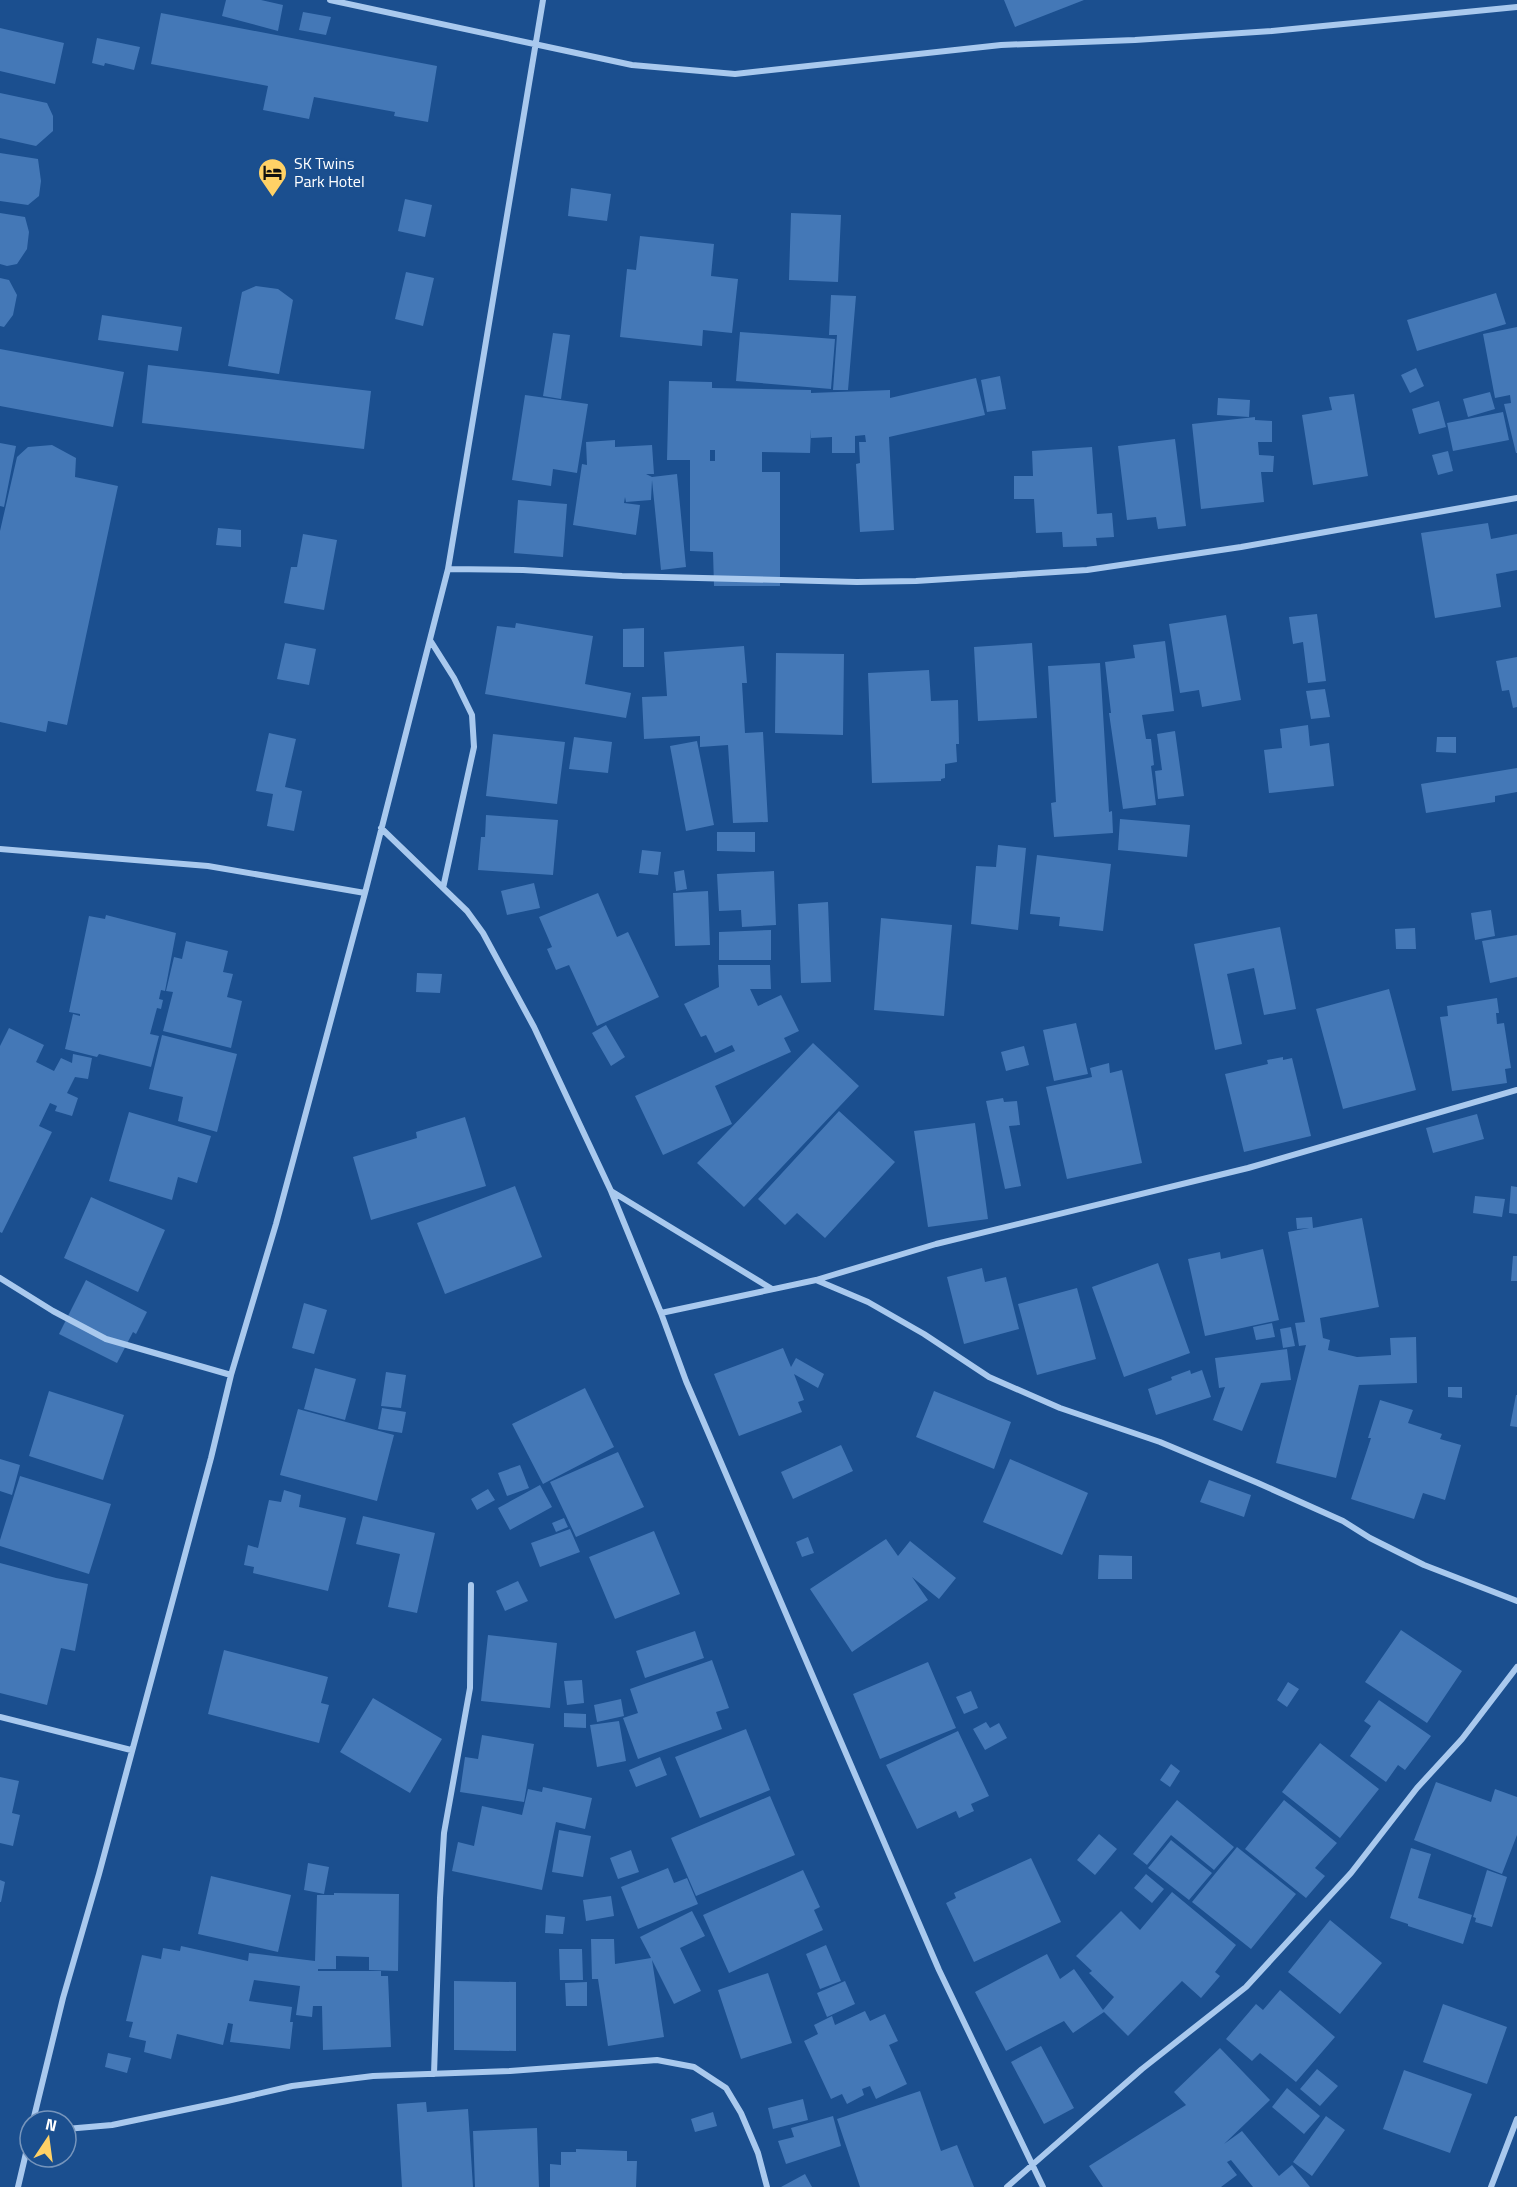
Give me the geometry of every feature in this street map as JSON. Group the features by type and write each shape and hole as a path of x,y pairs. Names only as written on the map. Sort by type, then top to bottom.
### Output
{"street":[{"path":"330,0 632,65 735,74 1001,45 1135,40 1272,31 1517,7"},
{"path":"36,2109 63,1998 99,1874 211,1458 231,1375 276,1224 365,893 448,569 543,0"},
{"path":"448,569 857,582 916,581 1088,570 1241,547 1517,498"},
{"path":"430,640 454,678 472,715 474,747 443,888"},
{"path":"381,828 467,911 483,933 534,1027 611,1191 686,1381 939,1970 1043,2187"},
{"path":"0,849 208,866 365,893"},
{"path":"661,1314 816,1280 936,1244 1248,1168 1517,1090"},
{"path":"611,1191 772,1289"},
{"path":"0,1278 53,1311 106,1339 231,1375"},
{"path":"816,1280 868,1302 924,1334 989,1377 1060,1408 1160,1442 1258,1483 1343,1521 1370,1538 1424,1565 1517,1600"},
{"path":"434,2074 444,1833 470,1688 471,1585"},
{"path":"1007,2187 1142,2069 1246,1987 1351,1874 1417,1788 1462,1739 1517,1667"},
{"path":"0,1717 131,1750"},
{"path":"78,2128 112,2126 291,2086 373,2076 510,2071 657,2060 694,2067 726,2088 741,2113 754,2143 767,2187"},
{"path":"1491,2187 1517,2119"},
{"path":"18,2187 22,2169"}],"building":[{"path":"226,0 261,0 283,5 278,31 222,16"},
{"path":"1004,0 1084,0 1015,27"},
{"path":"303,12 331,17 326,35 299,30"},
{"path":"161,13 437,66 428,122 394,116 395,112 314,97 309,119 263,110 268,86 151,64"},
{"path":"0,28 64,43 55,84 0,71"},
{"path":"97,38 140,47 134,70 105,63 104,66 92,63"},
{"path":"0,93 47,103 53,116 53,131 36,146 0,138"},
{"path":"0,153 38,159 41,181 39,196 28,205 0,201"},
{"path":"571,188 611,194 607,221 568,216"},
{"path":"405,199 432,205 425,237 398,231"},
{"path":"0,213 25,217 29,232 27,249 17,264 7,266 0,264"},
{"path":"791,213 841,215 838,282 789,280"},
{"path":"640,236 714,244 711,276 738,279 732,333 703,330 702,346 620,337 627,269 636,270"},
{"path":"406,272 434,278 423,326 395,319"},
{"path":"0,278 9,280 17,295 13,315 4,327 0,326"},
{"path":"256,286 278,289 293,300 279,374 228,366 242,292"},
{"path":"1496,293 1506,324 1417,351 1407,320"},
{"path":"831,295 856,296 848,390 833,390 837,335 829,335"},
{"path":"102,315 182,327 178,351 98,340"},
{"path":"1517,327 1516,453 1504,404 1511,403 1510,395 1495,398 1483,334"},
{"path":"740,332 835,339 831,389 736,381"},
{"path":"553,333 570,335 561,399 543,396"},
{"path":"0,349 124,372 113,427 0,406"},
{"path":"148,365 371,391 364,449 142,423"},
{"path":"1416,368 1424,386 1410,393 1401,375"},
{"path":"1000,376 1006,409 987,412 981,380"},
{"path":"976,378 985,415 889,437 894,530 860,532 856,464 860,463 859,442 866,442 865,435 855,436 855,453 832,453 832,437 811,438 811,429 810,453 762,452 762,472 780,472 780,586 714,586 713,552 690,551 690,460 667,460 669,381 712,382 712,388 811,390 811,393 890,390 890,398","holes":["710,450 715,450 715,461 710,461"]},
{"path":"1490,392 1495,409 1468,417 1463,399"},
{"path":"1354,394 1368,476 1313,485 1302,415 1332,410 1329,397"},
{"path":"525,395 588,404 577,473 553,469 551,486 512,480"},
{"path":"1218,398 1250,400 1249,417 1217,415"},
{"path":"1439,401 1446,427 1419,434 1412,409"},
{"path":"1503,412 1509,440 1453,451 1447,423"},
{"path":"1255,417 1255,420 1272,421 1272,442 1258,442 1259,455 1274,456 1273,472 1261,472 1264,502 1201,509 1192,424"},
{"path":"1175,439 1186,526 1158,529 1156,517 1127,520 1118,446"},
{"path":"615,440 615,447 652,445 654,474 646,474 652,477 677,474 686,567 661,570 652,480 651,500 626,502 625,497 624,503 640,505 636,535 573,525 582,464 587,465 586,442"},
{"path":"0,443 16,446 4,507 0,506"},
{"path":"52,445 76,458 75,477 118,486 67,725 48,721 46,732 0,722 0,531 17,457 28,447"},
{"path":"1092,447 1097,514 1112,513 1114,537 1096,538 1097,546 1063,547 1062,532 1036,533 1034,499 1014,499 1014,476 1033,476 1032,451"},
{"path":"1448,451 1453,471 1438,475 1432,455"},
{"path":"518,500 567,504 563,557 514,553"},
{"path":"1488,523 1491,539 1517,534 1517,570 1496,574 1501,607 1435,618 1421,533"},
{"path":"218,528 241,530 241,547 216,545"},
{"path":"303,534 337,540 324,610 284,603 291,567 297,567"},
{"path":"1317,614 1326,681 1308,683 1303,642 1293,644 1289,617"},
{"path":"1226,615 1241,700 1202,707 1199,690 1180,693 1169,624"},
{"path":"516,623 593,636 585,684 631,693 626,718 485,694 497,626 515,628"},
{"path":"644,628 644,667 623,667 623,629"},
{"path":"1165,641 1174,711 1142,715 1146,739 1151,739 1154,765 1151,766 1156,805 1123,809 1109,713 1111,713 1105,662 1135,658 1133,645"},
{"path":"285,643 316,649 309,685 277,679"},
{"path":"1032,643 1037,718 978,721 974,647"},
{"path":"744,646 747,683 742,683 745,733 763,732 768,822 733,823 728,745 700,747 700,736 644,739 642,697 667,696 664,652"},
{"path":"776,653 844,654 843,735 775,733"},
{"path":"1517,657 1517,707 1513,708 1509,690 1502,691 1496,661"},
{"path":"1100,663 1109,812 1112,811 1113,833 1054,837 1051,803 1056,802 1048,666"},
{"path":"929,670 931,701 958,700 957,762 945,764 945,778 941,781 872,783 868,673"},
{"path":"1325,689 1330,717 1311,719 1306,691"},
{"path":"1308,725 1310,746 1329,743 1334,786 1269,793 1264,750 1282,748 1280,729"},
{"path":"1175,731 1184,796 1158,799 1155,771 1162,770 1157,734"},
{"path":"269,733 296,739 285,787 302,791 294,831 267,826 273,794 256,791"},
{"path":"493,734 565,742 557,804 486,796"},
{"path":"574,737 612,742 608,773 569,769"},
{"path":"1437,737 1456,737 1456,753 1436,752"},
{"path":"697,741 714,825 686,831 670,746"},
{"path":"1517,768 1517,792 1495,796 1495,802 1426,813 1421,784"},
{"path":"486,815 558,820 553,875 478,870 481,837 485,837"},
{"path":"1120,819 1190,825 1187,857 1118,850"},
{"path":"717,832 755,832 755,852 717,851"},
{"path":"998,845 1026,848 1018,930 971,924 976,866 996,867"},
{"path":"642,850 661,852 658,875 639,873"},
{"path":"1037,855 1111,864 1103,931 1059,926 1060,917 1030,914"},
{"path":"684,870 687,889 676,891 674,872"},
{"path":"774,871 776,925 742,927 741,910 719,911 717,874"},
{"path":"534,883 540,908 507,915 501,891"},
{"path":"708,891 710,945 675,946 673,893"},
{"path":"598,893 617,937 628,932 659,997 597,1026 569,965 556,970 547,949 552,947 539,917"},
{"path":"828,902 831,982 801,983 798,904"},
{"path":"1491,910 1495,936 1475,940 1471,913"},
{"path":"106,915 176,933 165,991 161,990 159,999 163,1000 161,1009 157,1008 150,1034 159,1036 151,1067 99,1054 97,1057 65,1049 73,1014 80,1016 80,1014 69,1012 89,916 105,919"},
{"path":"881,918 952,925 944,1016 874,1010"},
{"path":"1280,927 1296,1009 1264,1015 1254,968 1227,974 1242,1044 1215,1050 1194,944"},
{"path":"1415,928 1416,949 1396,949 1395,929"},
{"path":"771,930 771,960 719,960 719,932"},
{"path":"1517,935 1517,977 1490,983 1482,941"},
{"path":"186,941 228,951 223,972 233,974 227,997 242,1001 231,1048 163,1031 173,992 166,991 174,957 182,959"},
{"path":"718,965 770,965 771,989 750,989 758,1006 781,995 799,1031 784,1038 791,1052 715,1086 732,1124 663,1155 635,1096 735,1051 732,1045 715,1053 706,1035 701,1037 684,1004 719,987"},
{"path":"417,973 442,974 440,993 416,992"},
{"path":"1389,989 1416,1090 1343,1109 1316,1009"},
{"path":"1497,998 1499,1013 1496,1013 1497,1024 1504,1023 1511,1068 1505,1069 1507,1083 1452,1091 1440,1017 1448,1016 1447,1006"},
{"path":"1076,1023 1088,1074 1054,1081 1043,1030"},
{"path":"606,1025 625,1057 611,1066 592,1033"},
{"path":"9,1028 44,1045 36,1062 54,1071 61,1058 72,1063 73,1054 92,1058 88,1079 75,1077 67,1093 78,1098 72,1116 55,1111 57,1106 50,1103 39,1126 52,1132 2,1233 0,1232 0,1046"},
{"path":"162,1035 237,1054 217,1132 178,1121 183,1097 149,1089"},
{"path":"813,1043 859,1086 744,1207 697,1163"},
{"path":"1024,1046 1029,1065 1006,1071 1001,1052"},
{"path":"1283,1057 1283,1060 1292,1058 1311,1136 1244,1152 1225,1074 1268,1064 1267,1060"},
{"path":"1109,1063 1110,1073 1122,1070 1142,1163 1067,1179 1046,1087 1092,1077 1090,1068"},
{"path":"1003,1098 1004,1102 1017,1101 1020,1125 1009,1126 1021,1186 1005,1189 986,1101"},
{"path":"839,1111 895,1162 825,1238 797,1213 785,1225 758,1199"},
{"path":"129,1112 211,1136 197,1183 178,1177 172,1200 109,1181"},
{"path":"1477,1114 1484,1139 1433,1153 1426,1128"},
{"path":"465,1117 486,1186 371,1220 353,1157 417,1138 416,1132"},
{"path":"975,1123 988,1219 928,1227 914,1131"},
{"path":"515,1186 542,1257 445,1294 417,1223"},
{"path":"1511,1186 1517,1187 1517,1214 1509,1213"},
{"path":"1475,1196 1505,1199 1502,1217 1473,1213"},
{"path":"91,1197 165,1230 138,1292 64,1258"},
{"path":"1312,1217 1313,1228 1362,1218 1379,1307 1320,1318 1323,1338 1330,1340 1328,1350 1357,1357 1391,1355 1390,1338 1416,1337 1417,1383 1359,1385 1336,1478 1276,1463 1306,1345 1299,1346 1295,1323 1305,1322 1288,1232 1309,1228 1297,1229 1296,1218"},
{"path":"1263,1249 1279,1320 1205,1336 1188,1259 1220,1252 1221,1259"},
{"path":"1513,1256 1517,1256 1517,1281 1511,1281"},
{"path":"1158,1263 1190,1353 1124,1377 1092,1287"},
{"path":"982,1268 985,1282 1006,1277 1019,1329 964,1344 947,1277"},
{"path":"86,1280 147,1312 136,1334 133,1332 117,1363 59,1334"},
{"path":"1077,1288 1096,1359 1037,1375 1018,1304"},
{"path":"304,1303 327,1310 314,1354 292,1348"},
{"path":"1272,1323 1275,1337 1256,1340 1253,1327"},
{"path":"1291,1327 1295,1346 1283,1348 1280,1329"},
{"path":"783,1348 791,1367 796,1358 824,1374 818,1388 794,1374 804,1400 798,1402 802,1412 739,1436 714,1374"},
{"path":"1287,1349 1291,1380 1261,1383 1242,1431 1213,1420 1225,1387 1219,1388 1215,1358"},
{"path":"315,1368 356,1379 345,1420 304,1409"},
{"path":"1190,1370 1191,1374 1202,1370 1211,1397 1156,1415 1148,1389"},
{"path":"386,1372 406,1375 401,1408 381,1406"},
{"path":"1448,1387 1462,1387 1462,1398 1448,1397"},
{"path":"585,1388 614,1447 543,1484 512,1424"},
{"path":"49,1391 124,1415 103,1480 29,1456"},
{"path":"934,1391 1011,1422 994,1469 916,1437"},
{"path":"1517,1395 1517,1427 1510,1426"},
{"path":"1380,1400 1413,1410 1408,1423 1442,1434 1440,1439 1461,1445 1445,1500 1423,1493 1414,1519 1351,1499 1371,1438 1368,1438"},
{"path":"382,1408 406,1412 402,1433 378,1429"},
{"path":"298,1409 394,1435 377,1501 280,1475"},
{"path":"841,1445 853,1471 793,1499 781,1472"},
{"path":"618,1452 644,1507 576,1537 550,1482"},
{"path":"0,1459 20,1465 12,1495 0,1491"},
{"path":"1010,1459 1088,1493 1062,1555 983,1522"},
{"path":"520,1465 529,1488 507,1496 498,1473"},
{"path":"20,1476 111,1504 89,1574 0,1546"},
{"path":"1209,1480 1251,1495 1244,1517 1200,1502"},
{"path":"540,1485 552,1507 510,1530 498,1508"},
{"path":"488,1489 495,1500 477,1510 471,1499"},
{"path":"284,1490 301,1495 299,1507 346,1518 328,1591 253,1573 254,1567 244,1565 248,1545 258,1548 269,1500 281,1502"},
{"path":"363,1516 435,1533 417,1613 388,1607 400,1554 356,1544"},
{"path":"564,1518 568,1527 556,1532 552,1523"},
{"path":"570,1529 580,1552 540,1567 531,1543"},
{"path":"654,1531 680,1594 615,1619 589,1557"},
{"path":"808,1537 814,1553 802,1557 796,1542"},
{"path":"886,1539 898,1556 910,1541 956,1578 939,1599 912,1577 928,1600 852,1652 810,1589"},
{"path":"1099,1555 1132,1556 1132,1579 1098,1579"},
{"path":"0,1563 88,1584 75,1651 61,1648 47,1705 0,1693"},
{"path":"518,1581 528,1601 505,1611 496,1591"},
{"path":"1401,1630 1462,1671 1427,1723 1365,1682"},
{"path":"695,1631 704,1658 645,1678 636,1651"},
{"path":"488,1635 557,1643 550,1708 481,1701"},
{"path":"224,1650 328,1677 321,1703 329,1705 319,1743 208,1714"},
{"path":"712,1660 729,1708 716,1712 722,1729 638,1759 623,1718 638,1713 630,1689"},
{"path":"928,1662 956,1728 880,1759 853,1694"},
{"path":"582,1680 584,1703 567,1705 564,1681"},
{"path":"1288,1682 1299,1689 1287,1707 1277,1700"},
{"path":"971,1691 978,1708 964,1714 956,1697"},
{"path":"373,1698 442,1739 410,1793 340,1752"},
{"path":"621,1699 624,1716 597,1722 594,1705"},
{"path":"1379,1700 1431,1736 1405,1770 1398,1765 1386,1782 1350,1756 1371,1726 1364,1721"},
{"path":"564,1713 586,1714 586,1728 564,1727"},
{"path":"619,1721 626,1761 597,1767 590,1725"},
{"path":"986,1722 990,1728 999,1723 1007,1738 985,1750 973,1729"},
{"path":"746,1729 770,1790 700,1818 675,1757"},
{"path":"958,1731 989,1796 971,1804 974,1811 959,1818 956,1811 917,1829 886,1765"},
{"path":"482,1735 534,1744 524,1802 460,1792 465,1757 478,1759"},
{"path":"1320,1743 1379,1789 1340,1838 1282,1792"},
{"path":"660,1757 667,1775 636,1787 629,1770"},
{"path":"1171,1764 1180,1771 1170,1787 1160,1780"},
{"path":"0,1777 19,1781 12,1813 20,1815 13,1846 0,1843"},
{"path":"1436,1782 1491,1802 1495,1789 1517,1797 1517,1835 1502,1874 1414,1840"},
{"path":"543,1787 592,1798 585,1829 556,1822 542,1890 452,1871 458,1842 474,1846 482,1806 522,1815 528,1789 542,1792"},
{"path":"770,1796 795,1855 696,1896 671,1838"},
{"path":"1177,1800 1234,1847 1214,1870 1171,1835 1147,1865 1133,1854"},
{"path":"1284,1800 1337,1843 1315,1868 1325,1876 1306,1898 1245,1849"},
{"path":"559,1830 591,1836 583,1877 552,1872"},
{"path":"1099,1834 1117,1849 1095,1875 1077,1860"},
{"path":"1171,1840 1212,1873 1189,1900 1148,1868"},
{"path":"1237,1847 1296,1894 1251,1949 1192,1902"},
{"path":"1411,1848 1431,1854 1418,1898 1472,1915 1463,1944 1390,1918"},
{"path":"631,1850 639,1872 618,1879 610,1858"},
{"path":"1031,1858 1061,1922 974,1962 946,1903 956,1898 954,1893"},
{"path":"308,1863 329,1867 324,1894 304,1890"},
{"path":"668,1868 674,1883 687,1878 698,1904 638,1929 621,1887"},
{"path":"803,1870 820,1907 814,1910 823,1930 729,1973 703,1915"},
{"path":"1487,1870 1507,1877 1492,1927 1475,1922 1476,1918 1473,1917"},
{"path":"1146,1874 1164,1889 1152,1903 1134,1888"},
{"path":"211,1876 291,1895 278,1952 198,1934"},
{"path":"0,1880 5,1882 1,1902 0,1902"},
{"path":"1172,1892 1236,1945 1215,1972 1220,1976 1201,1998 1182,1981 1128,2036 1104,2012 1073,2033 1064,2021 1006,2051 975,1992 1047,1954 1060,1979 1074,1969 1103,2010 1114,1997 1089,1973 1092,1971 1076,1956 1121,1911 1140,1930"},
{"path":"334,1893 399,1894 398,1971 369,1970 369,1957 336,1956 336,1969 318,1969 318,1971 381,1971 381,1976 388,1976 391,2047 323,2050 322,2006 313,2006 312,2017 296,2015 300,1986 254,1980 249,2001 292,2007 290,2049 230,2042 233,2024 228,2023 223,2045 177,2034 171,2059 144,2052 146,2041 129,2037 133,2022 126,2021 142,1955 161,1959 163,1948 180,1951 181,1946 248,1961 249,1953 315,1961 317,1895 334,1895"},
{"path":"611,1896 614,1916 586,1921 583,1900"},
{"path":"692,1911 705,1936 680,1948 701,1991 674,2004 652,1960 664,2037 608,2046 598,1979 592,1979 591,1939 614,1939 615,1964 651,1958 640,1937"},
{"path":"546,1915 565,1917 563,1934 545,1933"},
{"path":"1330,1920 1382,1963 1340,2014 1288,1972"},
{"path":"826,1945 841,1981 820,1989 806,1954"},
{"path":"559,1949 582,1949 583,1980 560,1980"},
{"path":"768,1973 792,2043 741,2059 718,1990"},
{"path":"454,1981 516,1982 516,2051 454,2050"},
{"path":"845,1981 855,2004 827,2017 817,1993"},
{"path":"587,1982 587,2006 566,2006 565,1983"},
{"path":"1280,1990 1335,2037 1296,2082 1260,2053 1252,2061 1226,2039 1256,2004 1263,2010"},
{"path":"1443,2004 1507,2027 1487,2084 1423,2062"},
{"path":"865,2011 870,2021 885,2014 898,2041 889,2045 907,2084 876,2099 870,2086 862,2089 864,2095 847,2104 842,2094 831,2099 804,2041 818,2034 814,2025 832,2016 835,2025"},
{"path":"1041,2046 1074,2108 1044,2124 1011,2062"},
{"path":"1220,2048 1270,2100 1224,2144 1242,2131 1279,2176 1292,2165 1310,2187 1253,2187 1231,2160 1227,2162 1237,2175 1221,2187 1103,2187 1089,2166 1186,2105 1174,2092"},
{"path":"108,2053 131,2058 127,2073 105,2067"},
{"path":"1317,2069 1338,2086 1320,2106 1300,2089"},
{"path":"1404,2070 1472,2094 1450,2153 1383,2129"},
{"path":"1287,2088 1320,2116 1304,2134 1272,2107"},
{"path":"920,2091 941,2151 957,2145 974,2187 860,2187 837,2119"},
{"path":"803,2099 808,2120 773,2129 768,2108"},
{"path":"426,2102 427,2112 468,2109 473,2187 402,2187 397,2104"},
{"path":"713,2112 717,2126 695,2132 691,2119"},
{"path":"833,2116 841,2146 786,2164 778,2141 794,2137 791,2128"},
{"path":"1326,2116 1345,2130 1312,2176 1293,2162"},
{"path":"537,2128 539,2187 475,2187 473,2131"},
{"path":"576,2149 627,2151 627,2161 637,2161 636,2187 550,2187 550,2164 561,2165 561,2152 576,2152"},
{"path":"805,2174 812,2187 781,2187"}],"place":[{"name":"SK Twins Park Hotel","path":"273,198"}]}
